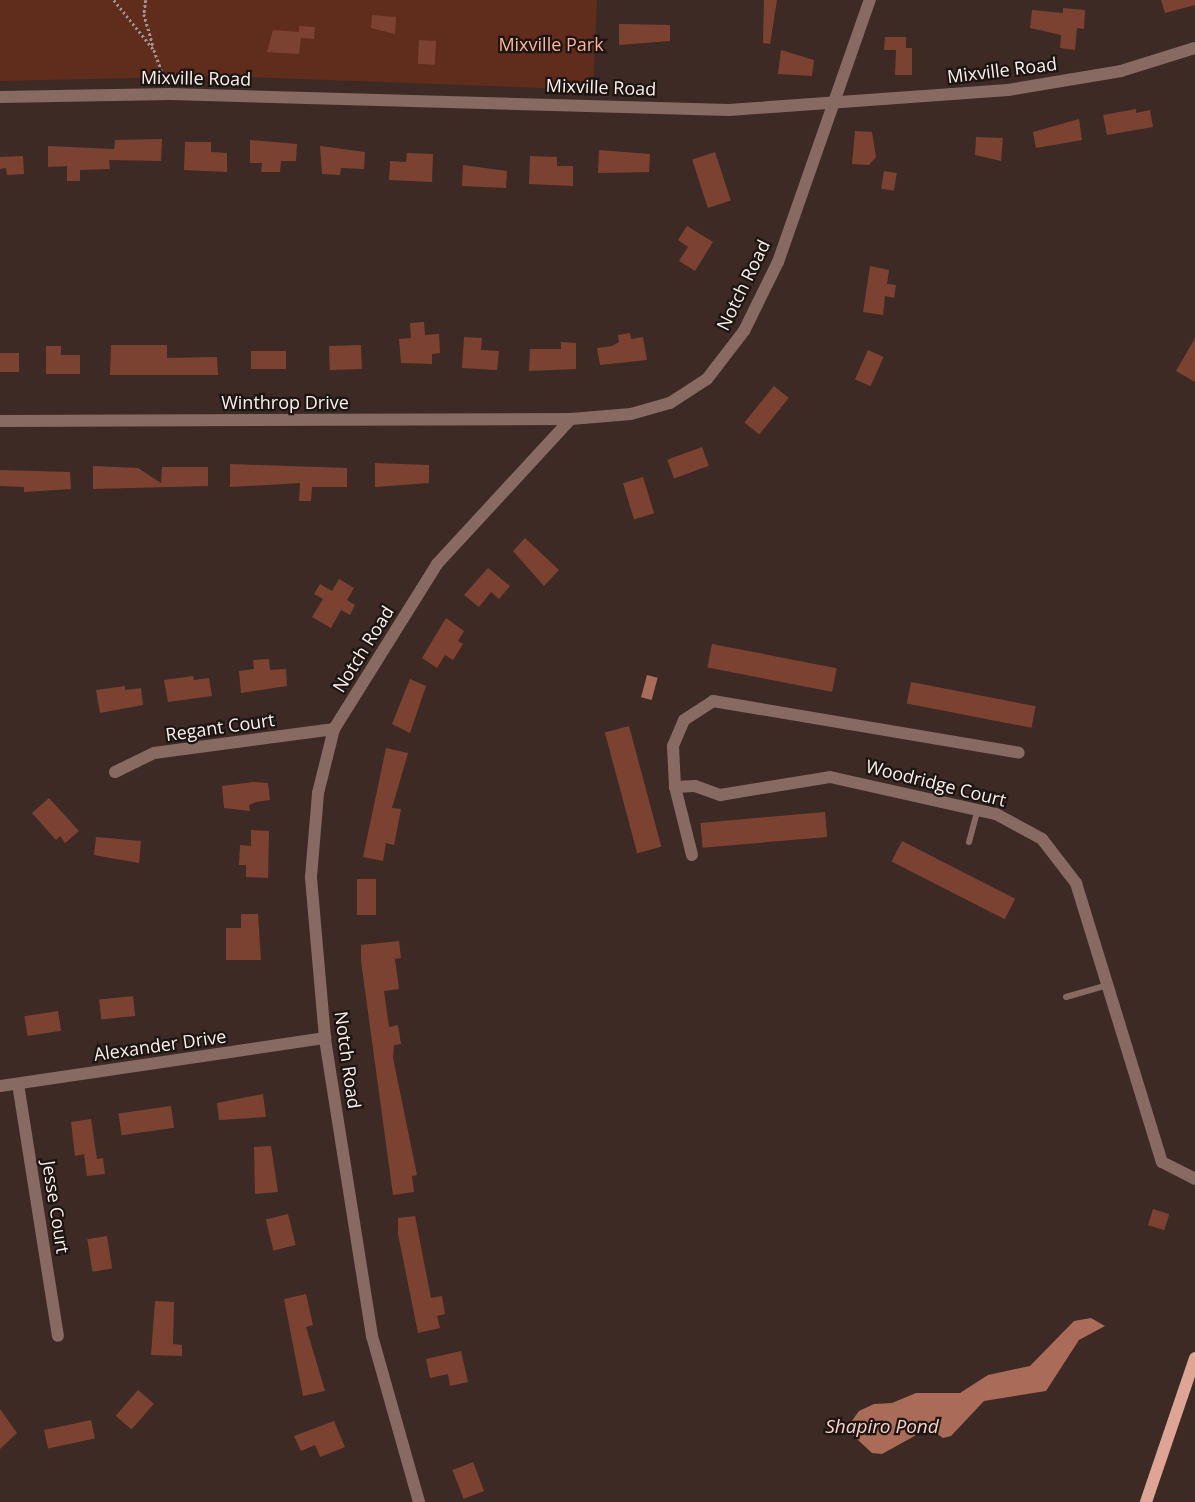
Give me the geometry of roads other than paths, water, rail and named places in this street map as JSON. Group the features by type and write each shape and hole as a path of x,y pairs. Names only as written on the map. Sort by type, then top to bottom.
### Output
{"main road":[{"path":"1146,1502 1192,1375 1195,1358"}],"street":[{"name":"Notch Road","path":"419,1502 372,1336 326,1038 311,877 318,794 334,729 437,564 571,419 631,414 670,403 707,379 744,331 778,262 832,102 870,0"},
{"name":"Mixville Road","path":"0,97 170,94 729,110 1008,90 1121,71 1195,48"},
{"name":"Winthrop Drive","path":"0,421 571,419"},
{"path":"692,854 675,787 672,762 678,732 693,712 720,700 1020,753"},
{"name":"Regant Court","path":"115,772 154,753 334,729"},
{"name":"Woodridge Court","path":"675,787 695,786 720,795 830,777 978,809 1029,830 1064,863 1080,895 1162,1162 1195,1178"},
{"name":"Alexander Drive","path":"0,1086 326,1038"},
{"name":"Jesse Court","path":"18,1084 58,1336"}],"lane":[{"path":"969,842 978,809"},
{"path":"1066,997 1108,984"}],"water":[{"path":"647,675 658,678 652,700 641,697"},
{"name":"Shapiro Pond","path":"1091,1318 1105,1326 1079,1340 1046,1391 984,1401 951,1436 943,1438 929,1428 882,1454 872,1453 846,1429 859,1411 874,1404 892,1403 916,1393 960,1393 988,1375 1030,1366 1074,1321"}],"park label":[{"name":"Mixville Park","path":"551,44"}]}
